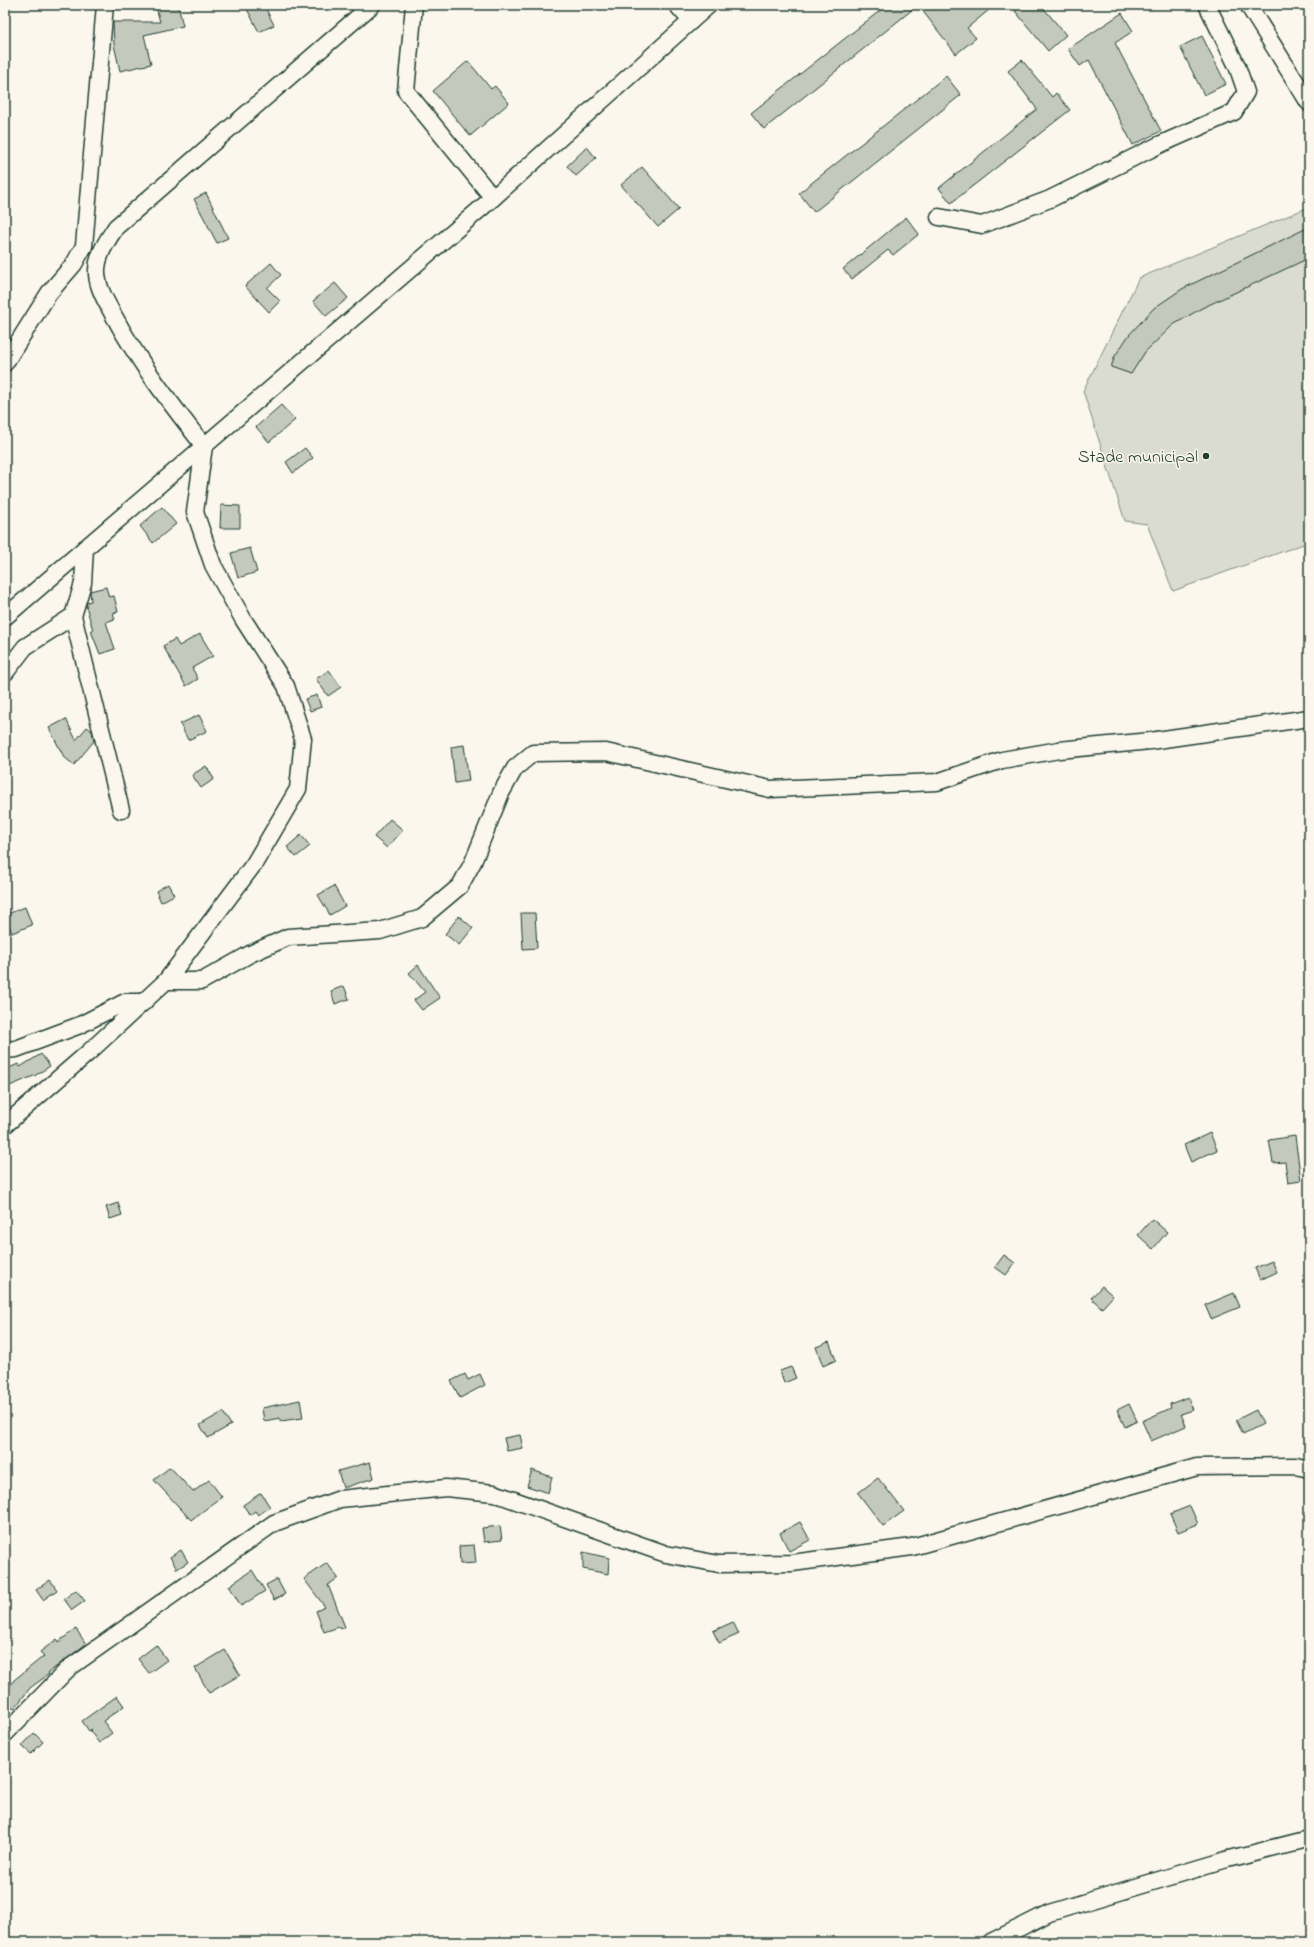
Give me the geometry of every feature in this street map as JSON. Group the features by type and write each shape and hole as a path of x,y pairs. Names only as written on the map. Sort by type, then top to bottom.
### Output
{"street":[{"path":"5,363 49,293 74,264 84,246 105,5"},
{"path":"5,1125 166,981 254,864 298,789 303,739 286,686 243,619 213,565 195,512 204,446 163,394 124,334 107,302 97,274 100,252 116,227 372,5"},
{"path":"414,5 406,91 493,198"},
{"path":"677,5 691,21"},
{"path":"5,617 493,198 709,5"},
{"path":"940,217 982,225 1050,199 1161,144 1234,112 1246,92 1238,66 1208,5"},
{"path":"1248,5 1309,103"},
{"path":"84,246 100,252"},
{"path":"85,548 83,583 73,616 121,810"},
{"path":"5,673 25,647 73,616"},
{"path":"166,981 202,981 250,954 288,937 380,931 422,918 460,886 473,862 501,793 515,768 533,753 606,752 770,789 937,782 1002,760 1059,750 1150,741 1309,718"},
{"path":"5,1050 16,1049 80,1025 125,1002 144,1002"},
{"path":"5,1734 69,1668 274,1523 340,1499 446,1488 494,1494 666,1554 719,1564 792,1563 912,1547 1197,1467 1296,1466 1309,1469"},
{"path":"991,1942 1049,1913 1226,1860 1309,1839"}],"shaded area":[{"name":"Stade municipal","path":"1309,207 1309,542 1173,591 1147,524 1125,521 1083,391 1139,278"}],"building":[{"path":"164,5 178,5 183,26 144,35 151,64 120,71 114,45 113,22 160,22 156,7"},
{"path":"254,5 264,5 274,25 259,32 247,9"},
{"path":"887,5 918,5 764,129 751,113"},
{"path":"918,5 995,5 967,28 976,38 956,54"},
{"path":"1022,5 1041,5 1066,35 1048,51 1015,11"},
{"path":"1122,13 1133,31 1115,43 1161,131 1133,145 1089,60 1080,66 1068,49"},
{"path":"1202,36 1226,84 1204,95 1180,47"},
{"path":"1022,60 1052,97 1056,93 1070,110 951,203 939,188 1037,109 1008,71"},
{"path":"468,61 491,89 495,86 509,103 470,136 433,91"},
{"path":"946,76 961,95 814,212 799,193"},
{"path":"587,147 596,158 576,176 567,166"},
{"path":"642,167 679,209 658,227 621,185"},
{"path":"206,193 228,238 217,243 194,199"},
{"path":"906,217 919,234 893,255 888,250 852,279 843,269"},
{"path":"1309,227 1309,258 1202,308 1173,325 1145,352 1131,374 1111,367 1115,356 1129,335 1154,308 1182,289"},
{"path":"271,263 281,275 267,288 280,301 269,312 245,286"},
{"path":"335,283 348,298 326,316 313,301"},
{"path":"281,405 295,420 269,442 256,427"},
{"path":"305,448 313,458 293,473 286,462"},
{"path":"221,505 240,506 240,528 220,528"},
{"path":"162,507 176,524 153,543 140,526"},
{"path":"250,548 257,572 238,578 231,553"},
{"path":"106,587 109,597 114,596 118,612 113,613 115,619 106,622 115,649 100,654 91,631 93,630 86,606 87,602 91,601 90,591"},
{"path":"200,634 213,656 192,668 198,679 186,686 163,646 175,639 179,646"},
{"path":"329,670 341,687 328,696 316,679"},
{"path":"317,695 321,707 310,711 305,699"},
{"path":"199,715 207,731 188,740 180,724"},
{"path":"66,719 76,740 87,727 92,731 94,741 74,765 64,757 49,728"},
{"path":"464,745 469,781 455,783 451,747"},
{"path":"206,766 214,779 201,788 192,775"},
{"path":"390,819 403,830 387,848 374,837"},
{"path":"301,835 310,846 296,857 287,847"},
{"path":"168,884 174,895 161,902 156,891"},
{"path":"334,886 345,906 330,915 318,895"},
{"path":"25,907 32,925 12,933 5,915"},
{"path":"521,913 535,913 537,948 523,949"},
{"path":"459,916 473,928 459,945 445,934"},
{"path":"418,965 440,998 422,1010 414,1000 425,992 409,973"},
{"path":"344,986 349,999 335,1004 331,991"},
{"path":"41,1054 50,1066 36,1075 5,1088 5,1070 18,1064 20,1067"},
{"path":"1210,1133 1217,1150 1191,1162 1184,1145"},
{"path":"1295,1136 1301,1181 1288,1183 1285,1162 1273,1163 1269,1140"},
{"path":"118,1203 122,1215 110,1219 106,1207"},
{"path":"1152,1219 1167,1232 1153,1249 1138,1235"},
{"path":"1004,1255 1015,1263 1006,1275 995,1267"},
{"path":"1272,1261 1277,1272 1260,1280 1255,1268"},
{"path":"1102,1286 1113,1296 1102,1308 1091,1298"},
{"path":"1234,1293 1240,1307 1211,1319 1205,1305"},
{"path":"829,1342 836,1360 823,1366 816,1347"},
{"path":"791,1367 796,1378 784,1383 780,1371"},
{"path":"465,1374 468,1380 480,1374 485,1385 460,1398 451,1381"},
{"path":"1188,1397 1193,1410 1181,1414 1186,1426 1151,1441 1142,1421 1171,1408 1170,1404"},
{"path":"300,1400 303,1418 280,1421 280,1418 264,1421 262,1408"},
{"path":"1129,1404 1137,1421 1125,1427 1117,1410"},
{"path":"1256,1410 1263,1424 1243,1434 1236,1420"},
{"path":"223,1412 231,1425 208,1438 200,1425"},
{"path":"520,1435 523,1448 507,1451 504,1438"},
{"path":"370,1462 374,1478 343,1488 338,1471"},
{"path":"170,1467 193,1492 209,1480 222,1497 191,1520 154,1480"},
{"path":"532,1470 552,1477 548,1493 527,1486"},
{"path":"878,1478 904,1511 883,1526 858,1493"},
{"path":"261,1493 270,1507 258,1515 255,1511 250,1515 243,1505"},
{"path":"1190,1506 1198,1524 1178,1532 1170,1514"},
{"path":"800,1522 810,1540 789,1551 780,1533"},
{"path":"500,1526 502,1540 484,1542 482,1528"},
{"path":"474,1545 476,1563 460,1564 459,1546"},
{"path":"181,1550 188,1562 177,1569 170,1557"},
{"path":"583,1552 609,1558 608,1574 583,1569"},
{"path":"327,1563 338,1578 328,1585 345,1627 341,1629 339,1627 324,1632 316,1611 325,1607 304,1579"},
{"path":"252,1570 265,1591 241,1606 229,1586"},
{"path":"277,1579 285,1594 274,1600 266,1585"},
{"path":"50,1580 57,1590 43,1600 36,1590"},
{"path":"76,1590 85,1601 72,1610 64,1599"},
{"path":"733,1622 739,1634 719,1643 713,1631"},
{"path":"76,1629 86,1644 30,1688 14,1709 5,1702 5,1691 14,1680 44,1656 40,1652 57,1639 58,1642"},
{"path":"156,1645 167,1660 149,1673 138,1659"},
{"path":"225,1650 240,1675 209,1693 195,1668"},
{"path":"117,1696 124,1706 103,1721 112,1733 99,1743 90,1731 92,1729 89,1731 82,1721"},
{"path":"34,1733 43,1742 31,1754 22,1746"}],"place":[{"name":"Stade municipal","path":"1206,456"}]}
